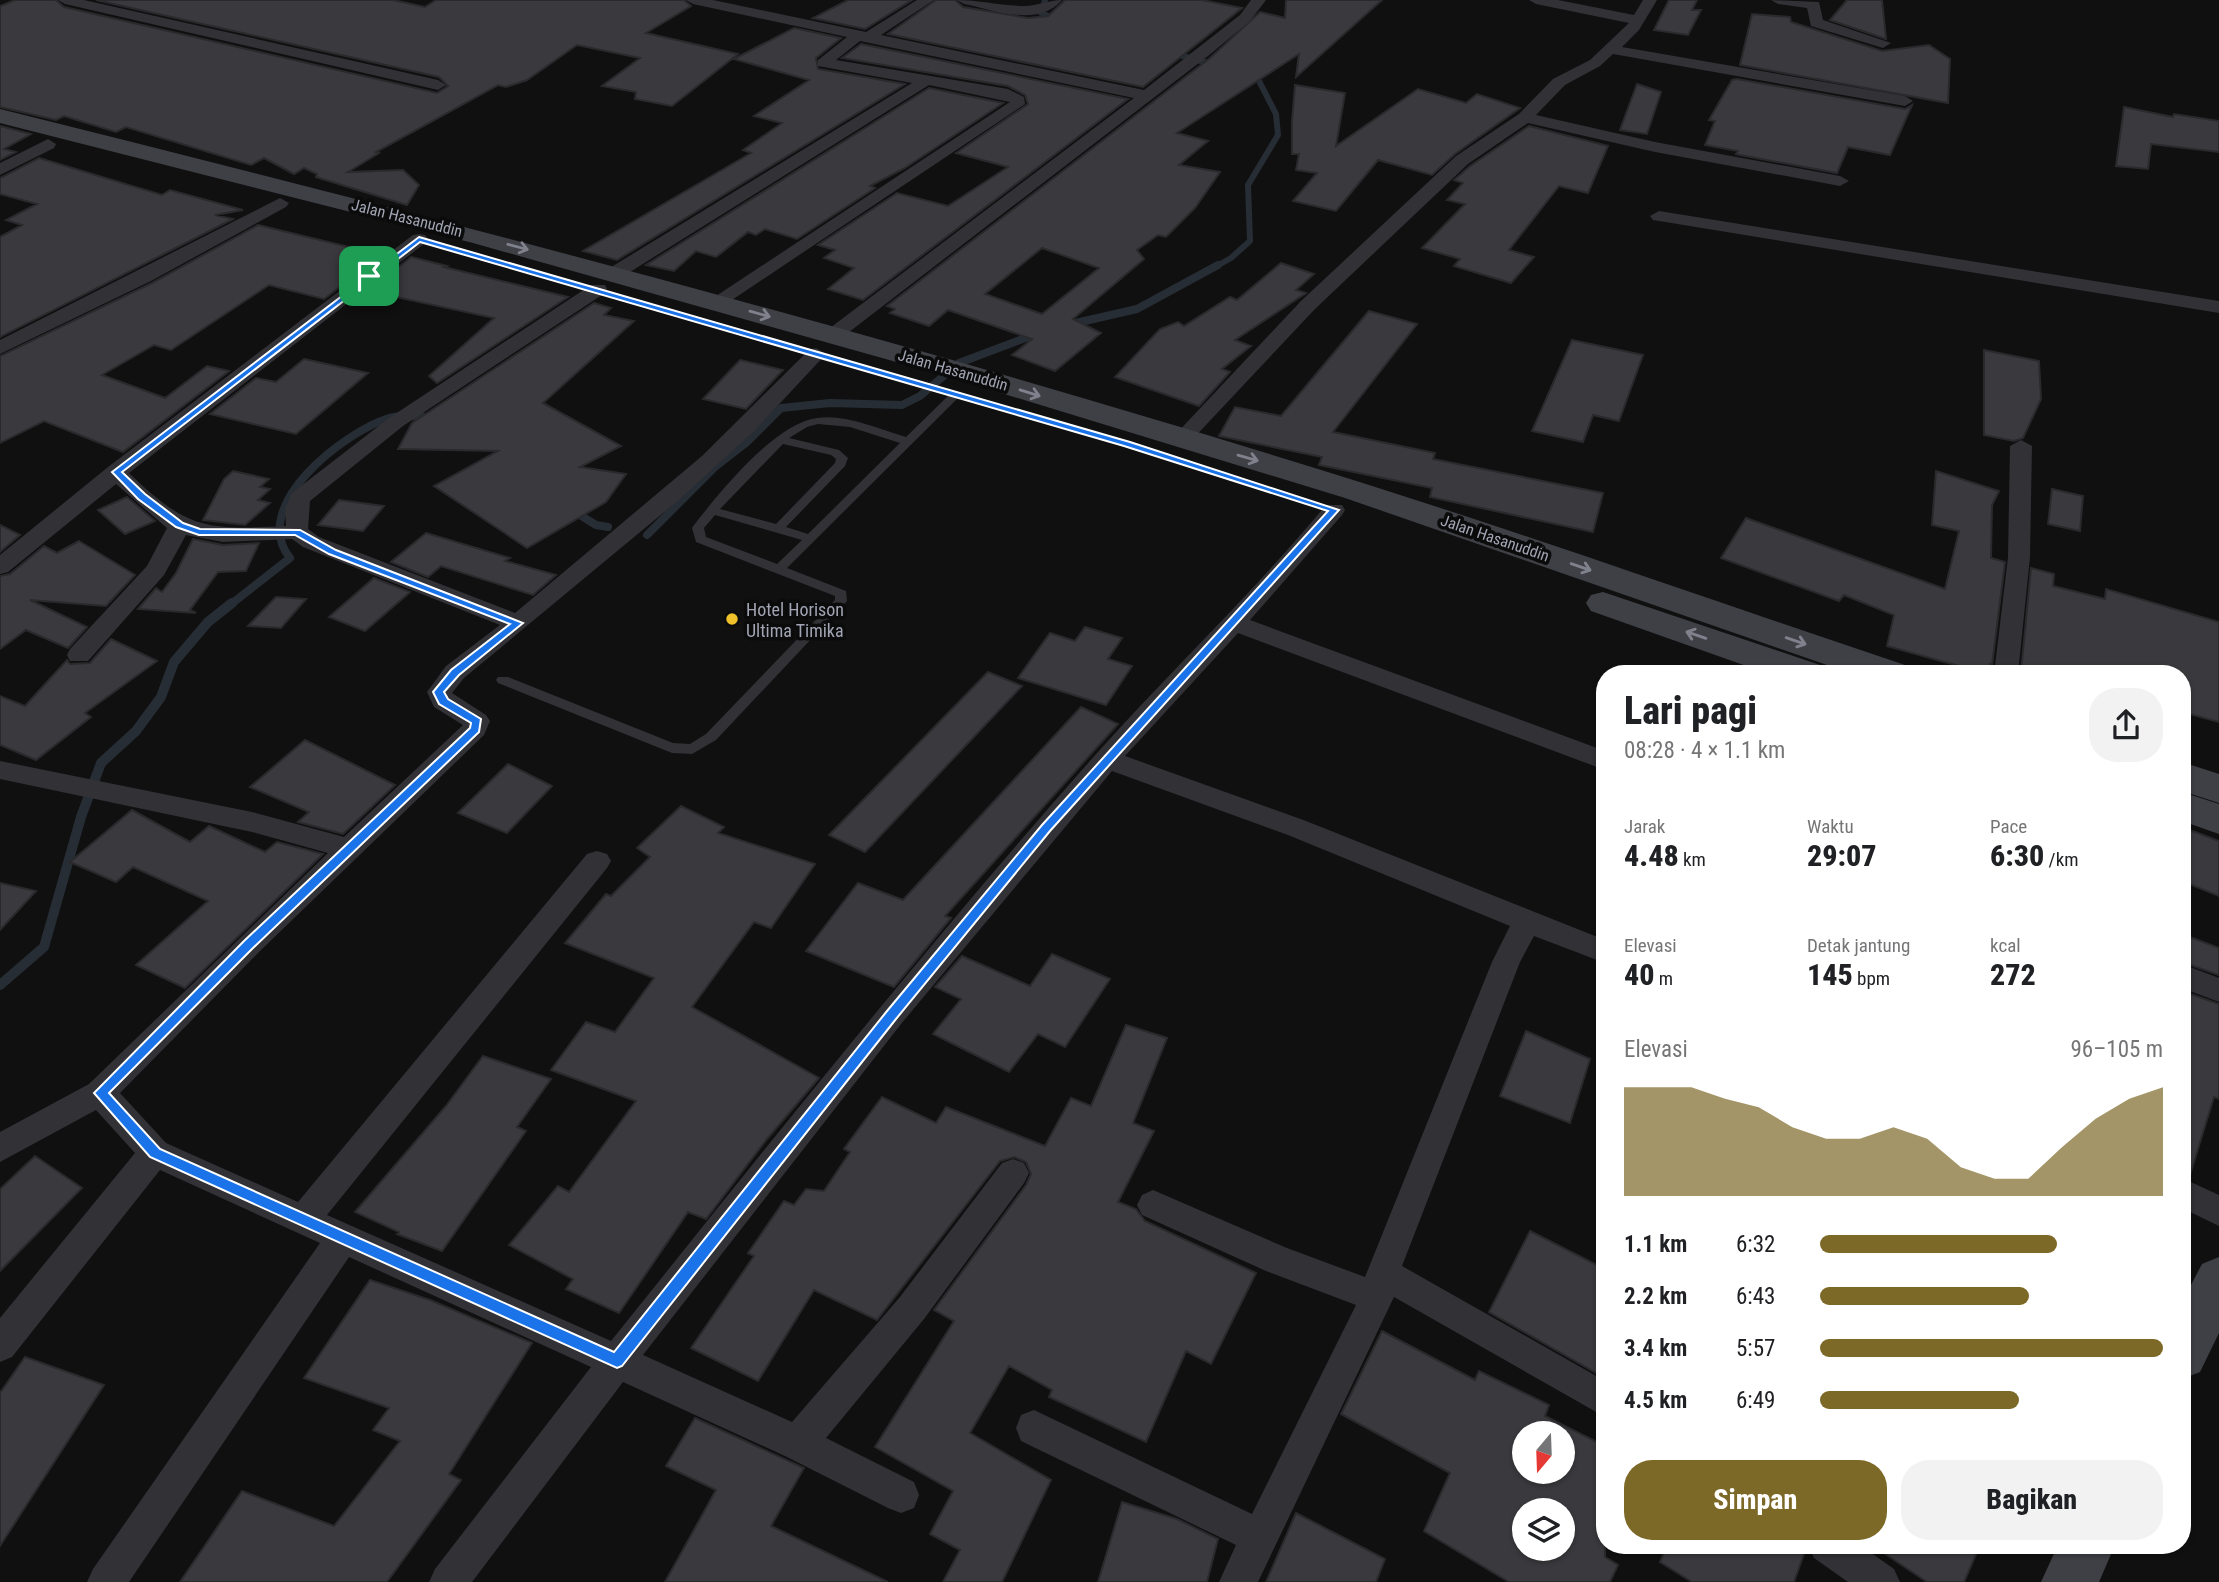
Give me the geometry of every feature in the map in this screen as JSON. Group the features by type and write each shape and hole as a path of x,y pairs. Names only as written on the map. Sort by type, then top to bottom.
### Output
{"street":[{"path":"65,0 438,85"},
{"path":"696,0 862,37 1013,65 1147,96"},
{"path":"720,302 949,146 1007,111 1018,100 1008,94 823,63 926,0"},
{"path":"964,0 1044,7"},
{"path":"0,1149 100,1093 348,848 477,727 474,719 443,701 439,692 455,672 518,623 670,494 784,388 824,345 1203,53 1245,18 1259,0"},
{"path":"1536,0 1638,20"},
{"path":"1182,439 1308,305 1462,160 1525,117 1559,82 1595,63 1638,20 1650,0"},
{"path":"1778,0 1814,5 1816,23 1883,43"},
{"path":"1609,50 1905,101"},
{"path":"296,532 296,509 300,498 396,422 430,402 607,281 927,80"},
{"name":"Jalan Hasanuddin","path":"0,117 607,281 948,383 1334,510 1781,665"},
{"path":"1525,117 1655,148 1840,181"},
{"name":"Jalan Hasanuddin","path":"0,132 419,239 607,281 720,302 824,345"},
{"path":"0,170 48,144"},
{"path":"0,348 144,276 280,203"},
{"path":"1659,216 2219,307"},
{"path":"0,567 116,472 419,239"},
{"name":"Jalan Hasanuddin","path":"948,383 1182,439 1356,491 1866,665"},
{"path":"2007,665 2019,557 2021,446"},
{"path":"116,472 180,525 199,532 296,532 332,552 518,623"},
{"path":"448,1582 617,1361 891,1015 1107,759 1234,623 1334,510"},
{"path":"79,656 156,570 180,525"},
{"path":"1234,623 1596,758"},
{"path":"1107,759 1297,828 1596,948"},
{"path":"0,769 252,822 348,848"},
{"path":"2191,779 2219,789"},
{"path":"2191,809 2219,819"},
{"path":"303,1220 597,861"},
{"path":"1238,1582 1262,1538 1380,1285 1506,962 1527,921"},
{"path":"2191,979 2219,990"},
{"path":"100,1093 155,1153 798,1443 901,1495"},
{"path":"0,1345 155,1153"},
{"path":"798,1443 912,1308 1013,1173"},
{"path":"2191,1197 2219,1211"},
{"path":"1153,1205 1278,1260 1380,1285 1596,1396"},
{"path":"106,1582 342,1239"},
{"path":"2191,1337 2219,1280"},
{"path":"1034,1428 1262,1538"},
{"path":"1840,1554 1881,1582"},
{"path":"2069,1582 2083,1554"}],"lane":[{"path":"779,569 870,482 906,441 948,383"},
{"path":"503,680 672,748 692,749 711,737 841,601 842,594 699,539 698,528 712,510 781,440 802,425 818,421 835,422 906,441"},
{"path":"777,530 841,464 842,458 835,452 781,440"},
{"path":"712,510 810,538"}],"building":[{"path":"15,0 56,0 64,7 437,93 448,86 439,77 96,0 393,0 425,7 436,0 684,0 691,6 646,33 738,54 672,106 635,99 636,92 602,86 640,58 577,45 527,80 506,87 498,85 376,152 379,153 348,172 403,170 419,185 407,205 316,177 317,174 304,168 294,174 264,158 251,165 126,127 116,132 64,116 56,120 0,107 0,6"},
{"path":"848,0 912,0 865,29 813,18"},
{"path":"936,0 955,0 963,7 1028,18 1048,16 1065,0 1202,0 1242,8 1143,87 888,34"},
{"path":"1286,0 1382,0 1296,77 1299,54 1177,133 1208,141 1179,165 1220,172 1195,208 1166,237 1158,235 1137,250 1144,259 1073,319 1101,333 1055,371 1012,355 1032,339 948,310 929,326 890,313 895,309 887,306 1210,58 1260,12 1285,18","holes":["1042,248 1099,268 1042,314 985,294"]},
{"path":"1669,0 1697,0 1692,10 1701,10 1688,35 1654,30"},
{"path":"1847,0 1882,0 1886,39 1830,20"},
{"path":"1752,14 1790,17 1791,22 1882,51 1929,45 1950,59 1948,103 1740,65"},
{"path":"794,28 841,38 816,58 818,69 905,84 617,260 583,251 751,153 743,150 782,123 754,116 809,80 734,59"},
{"path":"861,44 1128,99 863,300 828,289 854,268 824,258 835,250 818,245 897,193 948,206 1008,167 956,153 1028,104 1025,95 1008,86 842,58"},
{"path":"1732,80 1905,109 1912,105 1890,155 1848,147 1837,173 1740,155 1736,154 1738,151 1705,145 1715,121 1709,120"},
{"path":"1637,84 1661,92 1647,134 1620,130"},
{"path":"1295,85 1345,93 1336,146 1418,89 1466,103 1477,94 1520,108 1455,154 1432,175 1378,160 1336,211 1293,201 1317,173 1296,170 1299,154 1292,154"},
{"path":"929,88 1003,103 905,168 870,186 875,188 797,239 765,229 756,235 748,232 716,257 696,251 674,271 646,265"},
{"path":"2124,107 2173,117 2174,114 2219,121 2219,152 2151,144 2148,169 2116,166"},
{"path":"0,126 31,134 4,149 16,152 0,160"},
{"path":"1529,126 1608,146 1588,193 1559,186 1509,250 1534,257 1511,283 1454,266 1460,259 1422,248 1465,204 1447,200 1463,183 1454,180"},
{"path":"39,158 162,195 170,190 243,210 215,215 233,219 0,337 0,237 22,225 6,220 37,204 0,194 0,178"},
{"path":"258,225 382,255 324,299 269,285 171,350 154,345 102,375 165,398 207,366 229,371 123,452 44,421 0,443 0,356 152,283"},
{"path":"411,257 568,297 437,383 429,376 494,318 368,291"},
{"path":"1281,263 1314,274 1296,290 1306,293 1235,340 1251,346 1222,369 1230,372 1199,406 1115,377 1160,329 1178,322 1184,326 1230,297 1237,300"},
{"path":"594,303 611,308 604,315 634,321 543,403 621,446 580,467 626,474 606,502 527,548 434,486 498,451 398,449 412,423"},
{"path":"1369,311 1417,324 1333,432 1435,453 1433,459 1603,493 1593,532 1430,497 1432,488 1319,465 1322,457 1219,436 1235,407 1281,416"},
{"path":"1572,340 1643,355 1619,421 1593,415 1583,442 1532,431"},
{"path":"1984,350 2039,361 2041,399 2023,438 2014,441 1984,435"},
{"path":"304,359 368,373 296,434 210,414 256,378 276,382"},
{"path":"740,360 783,370 746,409 703,399"},
{"path":"233,471 269,479 260,487 270,489 258,500 270,503 245,525 203,520 224,479"},
{"path":"1936,471 1999,491 1992,505 1991,558 2005,562 1992,665 1956,665 1887,646 1894,615 1844,595 1839,601 1721,558 1746,518 1945,589 1959,531 1932,525"},
{"path":"2052,489 2083,496 2080,531 2048,524"},
{"path":"127,497 155,521 125,534 98,510"},
{"path":"339,500 384,506 363,531 318,525"},
{"path":"0,525 20,535 0,552"},
{"path":"426,533 510,558 505,561 556,575 533,595 441,566 428,577 391,562"},
{"path":"193,539 223,545 259,543 246,571 218,572 190,610 196,613 138,609 156,588 162,592 176,573"},
{"path":"79,541 135,575 106,606 30,600 87,627 68,648 26,630 0,649 0,576 10,574 44,546 57,553"},
{"path":"2031,568 2054,574 2053,586 2105,599 2106,589 2219,622 2219,722 2191,714 2191,665 2022,665"},
{"path":"374,578 410,592 365,631 329,617"},
{"path":"276,597 306,599 281,628 248,626"},
{"path":"1085,627 1122,638 1108,659 1132,666 1106,705 1018,678 1050,633 1075,641"},
{"path":"111,639 157,661 85,713 91,717 36,760 0,745 0,696 25,706 67,660 70,664 90,663"},
{"path":"988,672 1022,686 865,852 829,835"},
{"path":"1081,707 1118,724 945,916 951,918 894,987 806,951 858,883 903,900"},
{"path":"305,740 395,785 343,834 298,822 309,812 250,787"},
{"path":"508,764 552,786 507,833 458,813"},
{"path":"681,806 724,827 718,833 815,864 771,928 754,922 692,1007 819,1078 767,1139 706,1219 688,1212 619,1313 566,1289 573,1279 509,1245 558,1186 569,1192 636,1101 551,1070 586,1022 615,1032 654,978 565,943 606,894 611,896 650,857 637,848"},
{"path":"132,810 190,842 209,826 265,852 277,842 323,854 185,988 136,965 208,901 133,867 116,882 70,862"},
{"path":"2191,830 2219,841 2219,896 2191,885"},
{"path":"0,883 36,891 0,930"},
{"path":"2191,937 2219,948 2219,975 2191,965"},
{"path":"1052,954 1110,979 1065,1047 1038,1034 1009,1072 933,1034 961,999 935,987 962,956 1030,986"},
{"path":"2191,994 2219,1004 2219,1099 2214,1097 2191,1172"},
{"path":"1126,1025 1167,1038 1133,1123 1154,1131 1118,1202 1136,1209 1145,1221 1256,1273 1211,1364 1186,1351 1146,1442 1049,1397 1052,1390 1009,1366 970,1433 1051,1480 1002,1582 943,1582 960,1550 930,1534 953,1491 875,1447 954,1321 934,1310 1026,1185 1031,1174 1026,1162 1014,1157 1000,1161 877,1320 814,1290 758,1381 691,1348 754,1256 748,1253 784,1201 794,1205 806,1189 824,1191 850,1152 844,1149 882,1097 936,1123 946,1107 1045,1146 1071,1098 1091,1106"},
{"path":"1526,1031 1590,1059 1570,1123 1500,1096"},
{"path":"483,1056 551,1079 517,1127 526,1131 442,1251 397,1234 399,1232 355,1212 446,1106"},
{"path":"35,1156 82,1188 0,1271 0,1189"},
{"path":"1530,1231 1596,1264 1596,1373 1489,1312"},
{"path":"370,1280 430,1300 532,1343 449,1474 461,1480 387,1582 180,1582 242,1491 334,1526 400,1441 373,1430 389,1408 304,1378"},
{"path":"1382,1331 1475,1380 1479,1371 1549,1405 1545,1416 1555,1421 1512,1421 1512,1484 1575,1484 1575,1431 1596,1442 1596,1554 1605,1554 1605,1557 1618,1565 1610,1582 1509,1582 1424,1531 1450,1473 1341,1414"},
{"path":"25,1357 104,1385 0,1546 0,1393"},
{"path":"695,1418 804,1468 771,1526 888,1582 665,1582 716,1490 666,1466"},
{"path":"1122,1502 1177,1519 1218,1539 1207,1582 1098,1582"},
{"path":"1296,1513 1385,1559 1376,1582 1266,1582"},
{"path":"1663,1554 1804,1554 1794,1582 1692,1582 1660,1562"},
{"path":"1885,1554 1976,1554 1964,1582 1927,1582"}],"waterway":[{"path":"1045,0 1041,13 1058,20"},
{"path":"1169,52 1215,65"},
{"path":"1215,267 1231,258 1250,241 1248,185 1278,135 1276,114 1258,79 1250,76"},
{"path":"1067,325 1137,309 1218,265"},
{"path":"647,535 716,466 747,442 781,408 830,403 902,405 920,396 959,363 1036,334"},
{"path":"230,605 290,558 280,538 281,516 291,495 307,474 327,455 349,438 389,418 432,417"},
{"path":"572,510 596,525 608,527"},
{"path":"0,985 44,947 81,817 101,763 136,731 161,697 174,662 208,622 232,603"}],"place":[{"name":"Hotel Horison Ultima Timika","path":"732,619"}],"route":[{"path":"419,239 1127,444 1334,510 1292,561 1046,828 891,1015 617,1361 155,1153 100,1093 248,944 477,727 477,721 439,698 442,684 518,623 332,552 297,532 199,532 180,525 116,472 369,276 419,239"}]}
